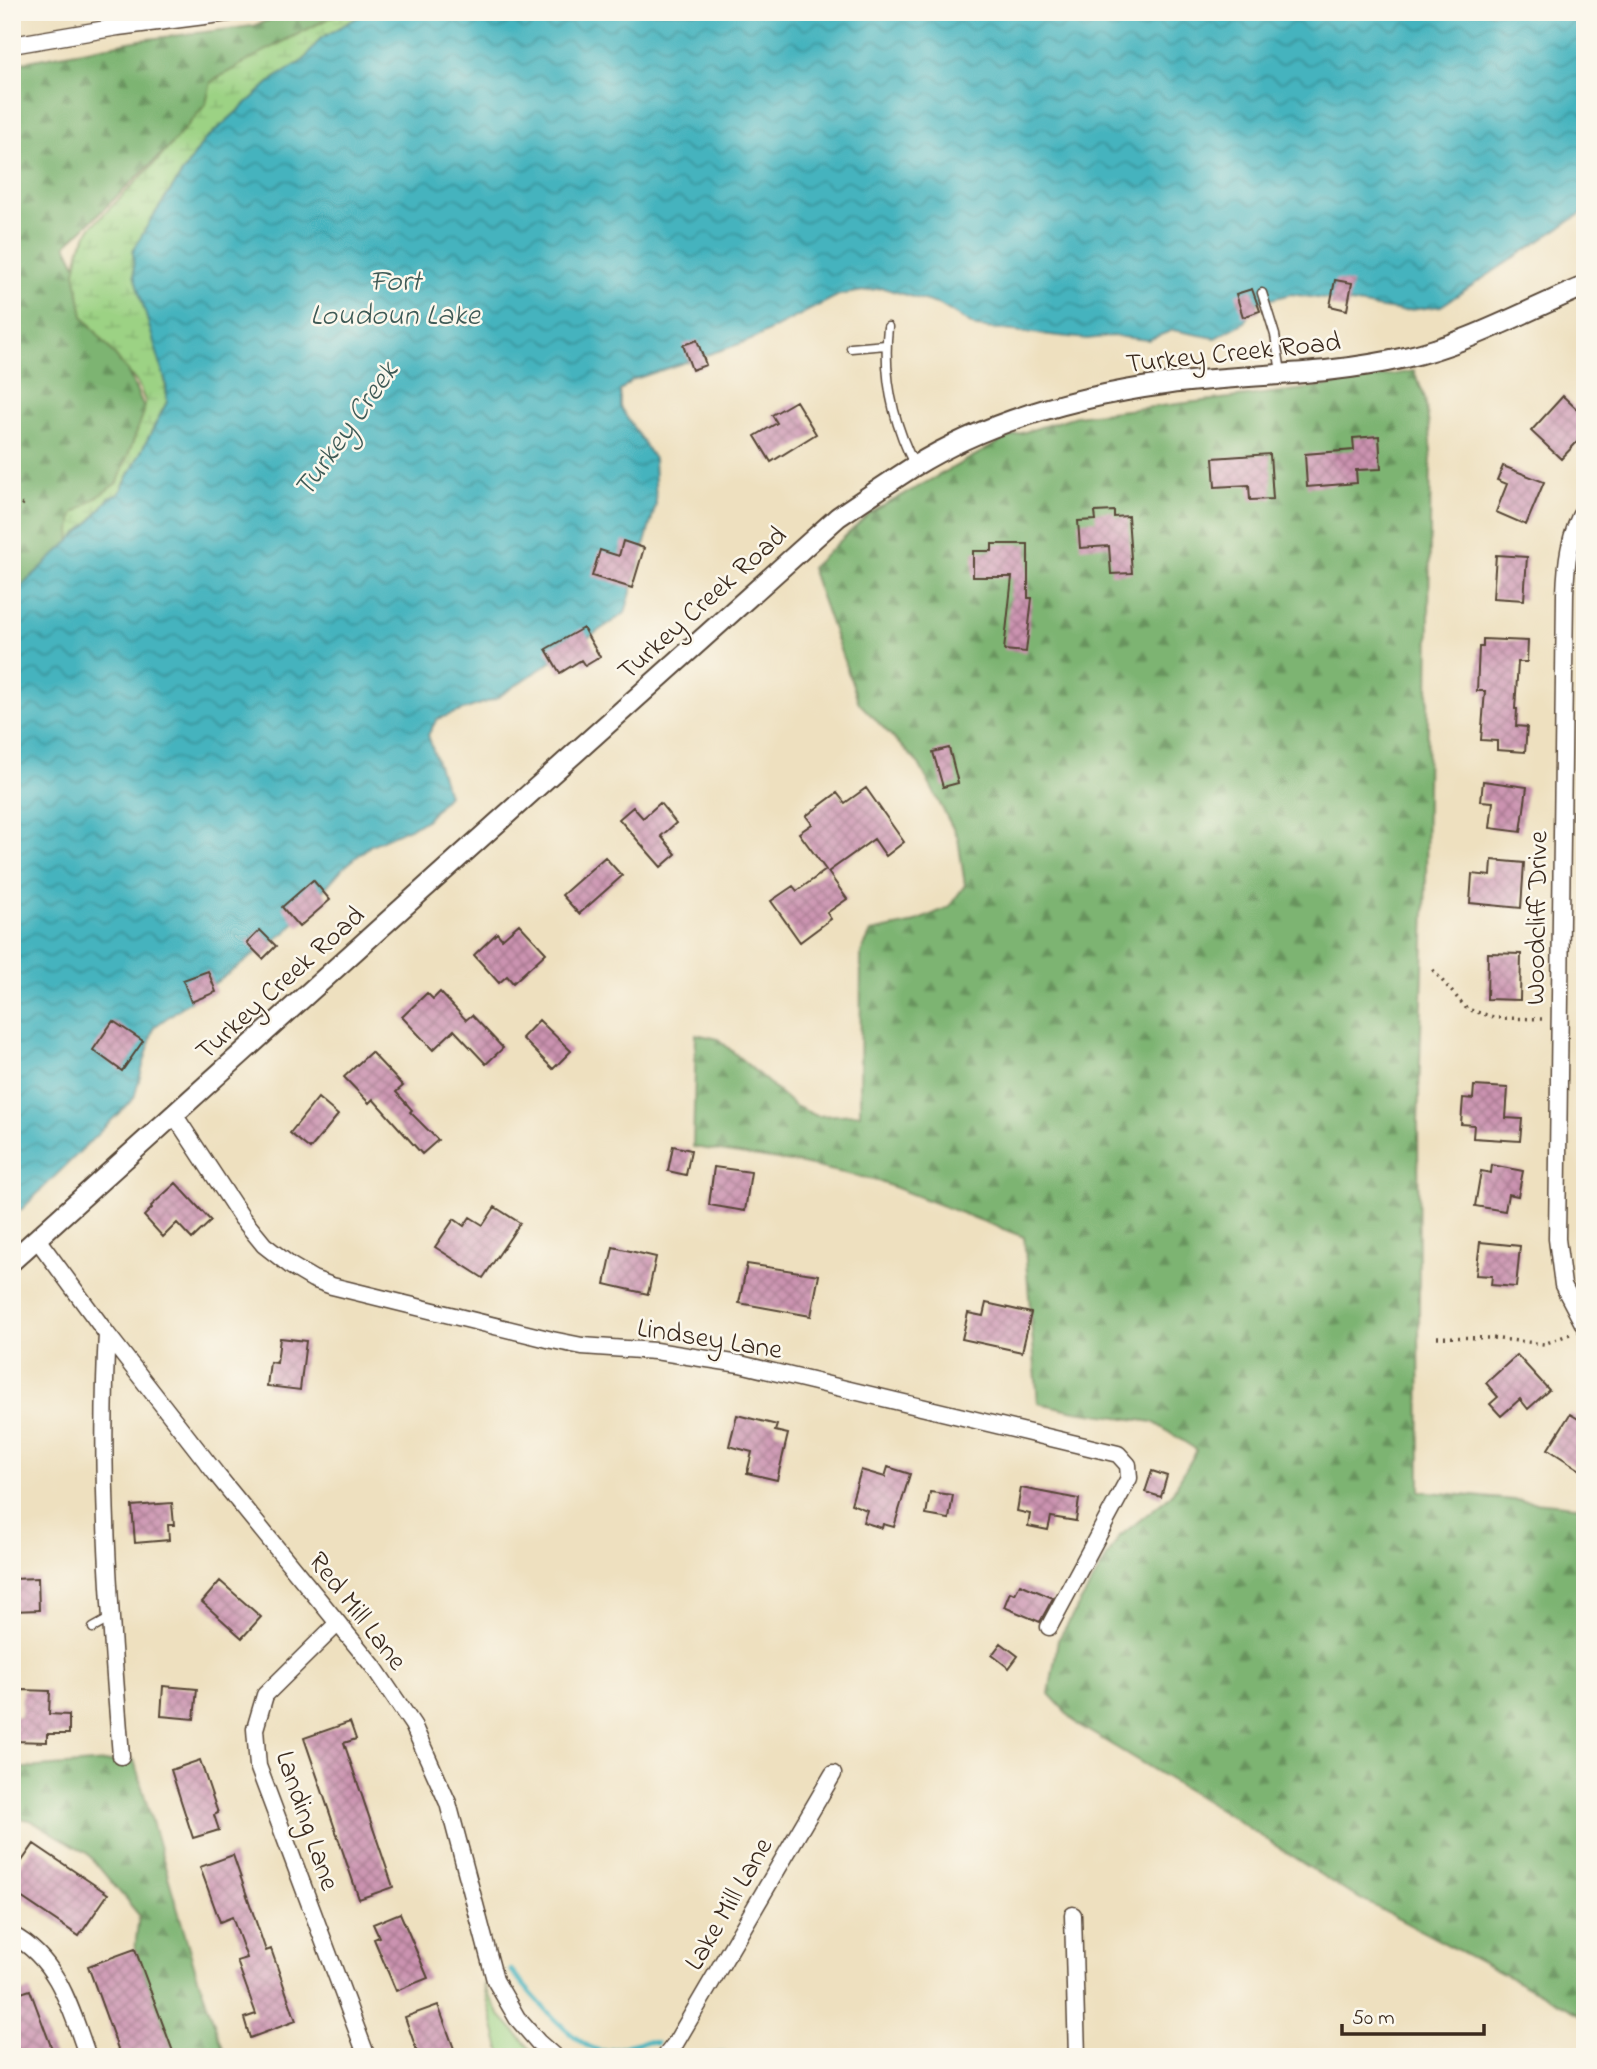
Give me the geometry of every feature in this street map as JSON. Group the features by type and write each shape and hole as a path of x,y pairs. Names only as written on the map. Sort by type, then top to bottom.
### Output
{"street":[{"path":"12,45 118,24 236,12"},
{"name":"Turkey Creek Road","path":"12,1261 175,1116 324,977 838,517 915,466 989,429 1078,399 1169,384 1281,375 1404,358 1473,336 1585,286"},
{"name":"Woodcliff Drive","path":"1584,1326 1563,1286 1558,1239 1566,558 1578,519 1585,507"},
{"name":"Lindsey Lane","path":"175,1116 242,1218 264,1245 291,1266 332,1286 562,1342 655,1351 740,1364 1118,1454 1128,1465 1129,1478 1049,1627"},
{"name":"Red Mill Lane","path":"37,1239 216,1475 373,1666 413,1725 449,1803 495,1980 517,2018 537,2042 555,2057"},
{"path":"107,1334 105,1441 111,1618 121,1756"},
{"name":"Landing Lane","path":"338,1623 265,1695 255,1729 258,1766 366,2057"},
{"name":"Lake Mill Lane","path":"665,2057 833,1774"},
{"path":"1073,1915 1077,2057"},
{"path":"12,1935 34,1949 62,1985 88,2057"}],"lane":[{"path":"1262,293 1275,335 1281,375"},
{"path":"888,327 886,366 898,425 915,466"},
{"path":"851,348 887,345"},
{"path":"93,1628 111,1618"}],"path":[{"path":"12,515 25,502"},
{"path":"1433,970 1466,1009 1478,1014 1497,1018 1560,1019"},
{"path":"1437,1337 1492,1338 1544,1344 1563,1339 1584,1326"}],"green space":[{"path":"289,12 345,12 277,44 66,245 160,444 70,541 12,595 12,64 140,40 253,26"},
{"path":"341,12 367,12 320,39 304,60 275,78 204,141 150,221 167,402 119,494 109,498 70,541 73,514 118,482 144,412 145,401 138,384 83,316 75,272 80,247 91,227 158,160 206,104 211,82"},
{"path":"1414,371 1425,398 1431,441 1426,879 1418,1124 1420,1491 1585,1507 1585,2017 1347,1892 1224,1812 1077,1724 1049,1694 1058,1640 1119,1537 1170,1496 1197,1450 1153,1422 1038,1403 1024,1237 875,1180 798,1163 693,1147 696,1034 718,1039 795,1106 817,1116 860,1114 861,953 871,932 910,924 949,907 965,885 958,838 919,764 859,703 811,568 870,513 1009,437 1076,416 1314,388"},
{"path":"134,1760 196,1972 226,2057 175,2057 135,1949 139,1915 87,1853 30,1820 12,1817 12,1769"},
{"path":"483,1983 499,2014 538,2057 502,2057"}],"water":[{"name":"Fort Loudoun Lake","path":"367,12 1585,12 1585,211 1441,306 1402,311 1291,294 1252,304 1245,322 1215,338 1173,330 1148,340 1113,336 1087,339 976,327 940,305 883,288 839,295 751,340 632,380 620,391 620,407 654,459 656,504 625,613 495,699 437,719 428,735 448,795 425,821 371,845 342,869 286,932 154,1027 134,1098 21,1210 12,1213 12,595 90,522 109,498 119,494 167,402 166,383 134,275 133,251 150,221 204,141 275,78 304,60 320,39"}],"building":[{"path":"1335,280 1352,283 1347,310 1330,306"},
{"path":"1252,289 1260,311 1243,317 1236,294"},
{"path":"697,340 706,365 692,370 683,345"},
{"path":"1563,396 1585,417 1585,449 1577,442 1561,459 1531,431"},
{"path":"796,401 816,434 771,462 755,436 777,423 772,415"},
{"path":"1379,436 1381,469 1356,470 1357,483 1307,487 1305,454 1354,450 1353,438"},
{"path":"1270,454 1273,499 1250,500 1249,485 1215,487 1213,458"},
{"path":"1503,466 1544,482 1526,525 1496,512 1507,484 1497,480"},
{"path":"1114,511 1114,517 1128,516 1132,573 1111,574 1109,546 1080,548 1078,521 1096,520 1095,512"},
{"path":"623,541 644,548 632,588 592,576 600,550 619,556"},
{"path":"992,544 1028,544 1028,598 1032,598 1026,652 1004,650 1012,577 973,577 973,551 992,551"},
{"path":"1496,555 1527,557 1524,600 1493,598"},
{"path":"583,628 600,657 585,666 581,660 560,673 546,649"},
{"path":"1483,639 1528,641 1527,662 1518,662 1515,709 1516,726 1527,727 1525,752 1497,750 1497,741 1481,740 1485,691 1477,691 1479,647 1483,647"},
{"path":"949,748 958,783 943,787 933,752"},
{"path":"1483,781 1527,787 1521,832 1490,828 1493,802 1481,801"},
{"path":"866,788 904,842 886,856 874,839 828,872 847,899 827,913 831,919 800,942 771,901 793,886 797,891 826,870 799,833 812,824 806,816 837,793 845,803"},
{"path":"660,803 676,823 661,836 676,854 661,867 619,819 633,807 643,818"},
{"path":"605,857 622,876 579,914 562,895"},
{"path":"1492,860 1524,863 1521,908 1470,903 1472,874 1491,876"},
{"path":"313,880 330,900 299,927 282,907"},
{"path":"519,924 546,953 513,983 507,976 499,983 474,955 497,933 502,939"},
{"path":"260,930 276,946 263,959 247,943"},
{"path":"1488,953 1521,954 1520,1000 1487,999"},
{"path":"208,971 216,992 191,1002 183,980"},
{"path":"440,992 466,1020 472,1015 503,1048 486,1064 454,1030 433,1050 402,1017 427,993 433,999"},
{"path":"539,1020 571,1051 553,1069 522,1038"},
{"path":"113,1021 143,1041 122,1071 93,1050"},
{"path":"371,1052 403,1086 396,1092 412,1110 410,1112 438,1140 422,1154 373,1099 369,1103 344,1077"},
{"path":"1474,1086 1508,1088 1506,1118 1522,1119 1520,1141 1473,1138 1474,1125 1461,1124 1463,1098 1473,1099"},
{"path":"318,1098 338,1115 310,1149 290,1133"},
{"path":"673,1146 691,1150 686,1175 668,1171"},
{"path":"1492,1165 1523,1171 1518,1196 1508,1194 1505,1211 1475,1206 1481,1171 1491,1173"},
{"path":"714,1167 751,1172 745,1211 709,1205"},
{"path":"176,1183 211,1221 192,1239 177,1223 163,1237 144,1216"},
{"path":"495,1207 520,1223 483,1278 435,1247 454,1219 464,1226 470,1217 483,1225"},
{"path":"1480,1242 1520,1246 1516,1287 1491,1285 1492,1276 1476,1275"},
{"path":"613,1247 656,1257 648,1294 605,1284"},
{"path":"747,1264 819,1275 811,1316 739,1303"},
{"path":"986,1303 1031,1313 1022,1352 962,1339 968,1313 983,1316"},
{"path":"280,1338 306,1341 300,1390 267,1386 270,1362 277,1363"},
{"path":"1517,1355 1549,1390 1528,1409 1520,1399 1501,1416 1490,1404 1498,1397 1486,1383"},
{"path":"1570,1414 1585,1423 1585,1473 1548,1449"},
{"path":"737,1415 777,1425 775,1431 788,1434 777,1480 747,1473 752,1452 729,1446"},
{"path":"888,1467 910,1474 894,1527 883,1524 882,1528 863,1522 867,1510 851,1504 861,1470 885,1477"},
{"path":"1152,1471 1167,1476 1161,1497 1145,1492"},
{"path":"1021,1488 1079,1499 1076,1521 1051,1517 1048,1530 1028,1526 1030,1514 1017,1511"},
{"path":"930,1492 953,1495 949,1519 926,1515"},
{"path":"172,1503 174,1525 168,1525 169,1540 135,1543 132,1506"},
{"path":"38,1578 39,1610 12,1611 12,1579"},
{"path":"220,1581 261,1617 242,1638 202,1602"},
{"path":"1020,1584 1053,1598 1040,1622 1004,1607 1010,1592 1015,1594"},
{"path":"1001,1643 1018,1656 1009,1668 992,1655"},
{"path":"163,1686 197,1689 194,1719 161,1716"},
{"path":"22,1690 50,1691 49,1714 69,1715 69,1734 47,1734 47,1742 12,1741 12,1716 21,1716"},
{"path":"350,1722 356,1739 344,1743 393,1887 359,1899 304,1738"},
{"path":"200,1760 218,1813 214,1815 219,1830 193,1838 171,1770"},
{"path":"34,1844 108,1894 79,1936 12,1891 12,1875"},
{"path":"233,1855 266,1951 271,1949 296,2021 250,2038 244,2018 256,2014 237,1961 247,1958 232,1917 220,1922 200,1867"},
{"path":"400,1913 428,1978 396,1991 374,1939 379,1937 373,1924"},
{"path":"135,1949 175,2057 121,2057 88,1966"},
{"path":"30,1990 55,2057 12,2057 12,1996"},
{"path":"438,2005 457,2057 419,2057 405,2017"}],"waterway":[{"path":"511,1970 553,2018 592,2048 603,2051 643,2042 656,2043"},
{"path":"683,2056 724,2054 732,2057"}],"water label":[{"name":"Turkey Creek","path":"345,429"}]}
